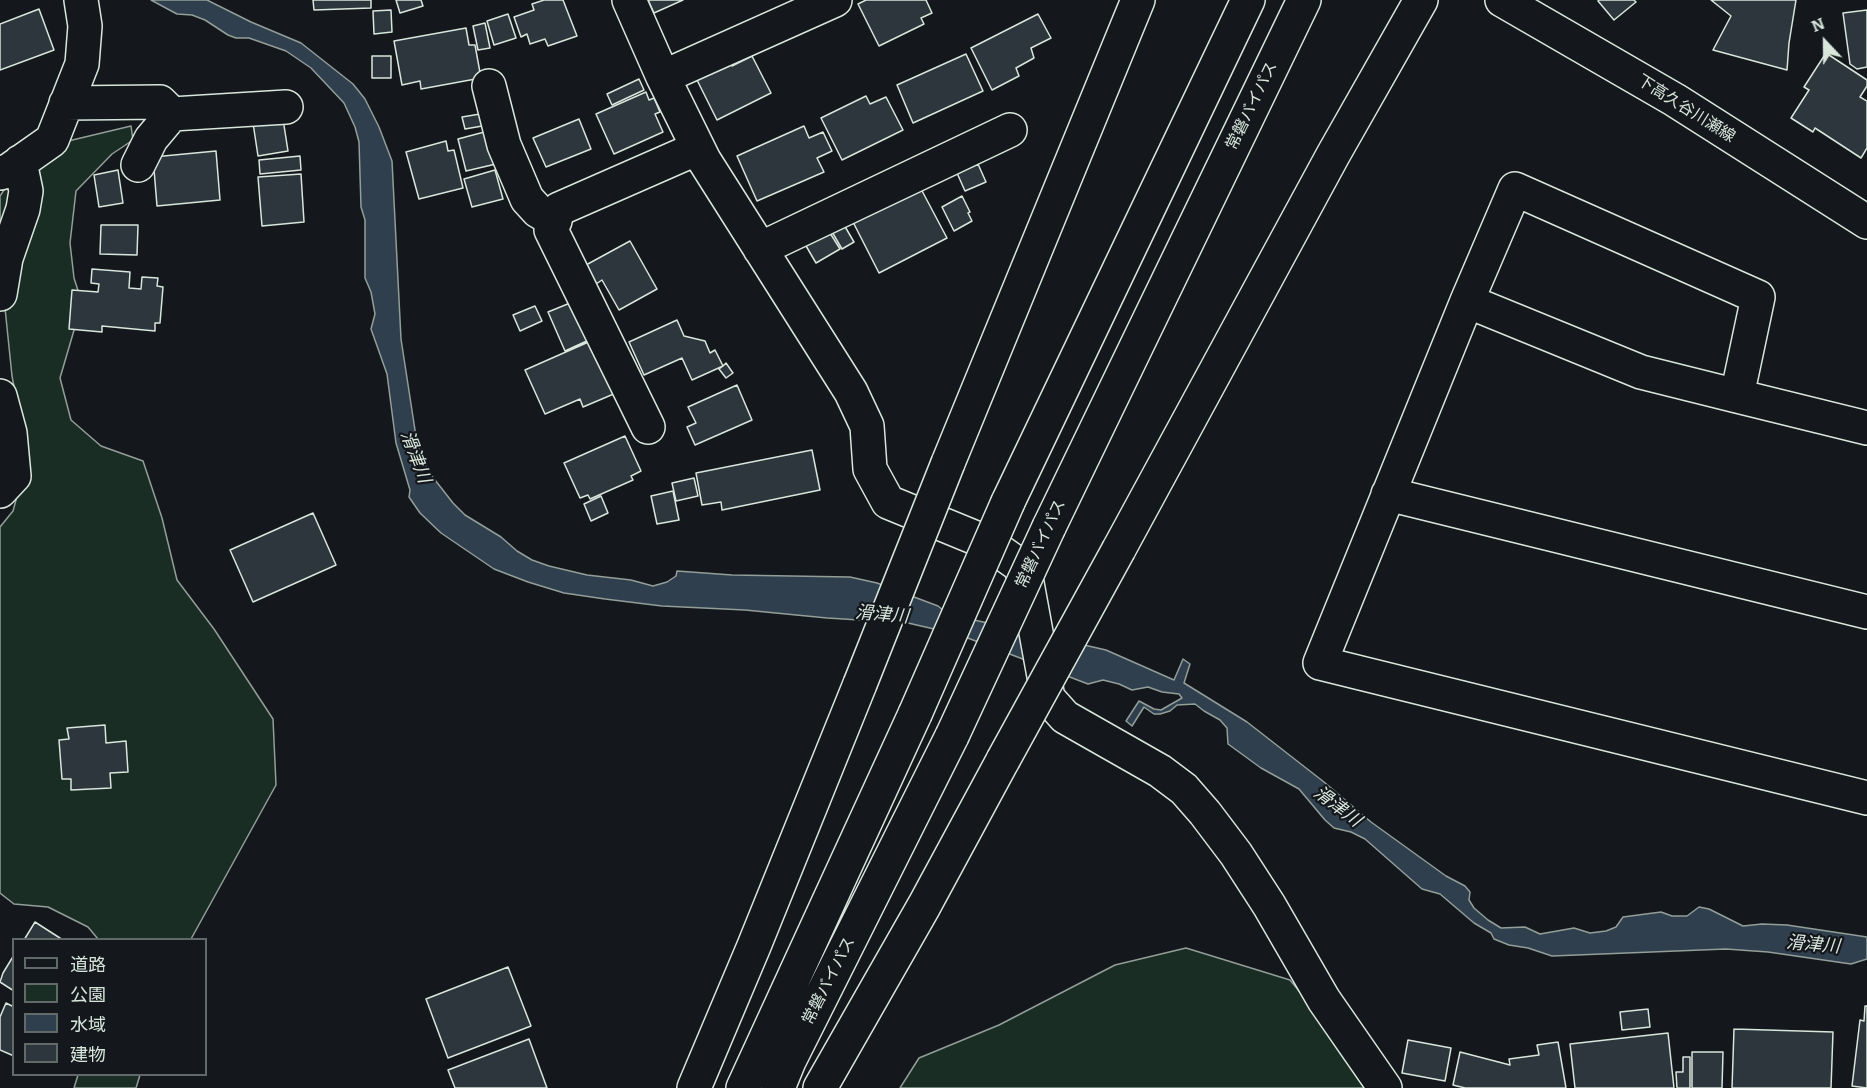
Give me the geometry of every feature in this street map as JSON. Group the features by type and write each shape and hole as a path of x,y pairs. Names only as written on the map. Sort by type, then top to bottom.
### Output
{"main road":[{"path":"629,0 663,77 704,160 851,392 867,426 870,468 888,502 988,543 1019,565 1027,583 1048,698 1065,717 1160,771 1191,797 1236,854 1269,905 1324,1000 1385,1088"},
{"path":"663,77 835,0"},
{"path":"694,1088 754,946 948,463 1138,0"},
{"name":"常磐バイパス","path":"743,1088 915,714 1008,502 1248,0"},
{"name":"常磐バイパス","path":"778,1088 952,736 1049,527 1304,0"},
{"path":"820,1088 924,906 1333,155 1421,0"},
{"name":"下高久谷川瀬線","path":"1502,0 1674,100 1867,222"},
{"path":"0,294 6,258 23,209 26,192 10,168 52,140 82,64 83,13"},
{"path":"489,86 504,145 527,199 538,210 555,221"},
{"path":"66,103 160,102 172,114"},
{"path":"138,165 151,139 172,114 286,107"},
{"path":"760,249 1010,130"},
{"path":"648,427 551,230 559,209 698,148"},
{"path":"1737,396 1758,297 1515,189 1320,663 1867,798"},
{"path":"1467,301 1641,372 1867,428"},
{"path":"0,396 10,434 14,476 0,491"},
{"path":"1388,494 1867,612"}],"green space":[{"path":"131,126 133,140 112,154 76,191 70,243 74,278 82,303 60,378 71,420 101,446 143,461 162,518 177,580 214,629 273,719 276,785 192,938 97,938 88,927 48,907 14,904 0,893 0,527 13,511 25,467 5,308 0,295 0,196 4,190 44,163 64,142"},
{"path":"1186,948 1290,980 1354,1058 1373,1088 900,1088 919,1058 999,1025 1115,965"},
{"path":"77,1076 140,1076 136,1088 74,1088"}],"water":[{"name":"滑津川","path":"151,0 207,0 301,43 353,84 365,99 392,161 401,339 417,443 428,471 453,503 465,515 501,537 532,560 587,575 631,580 653,586 667,582 676,576 677,571 732,575 850,577 877,583 938,606 948,614 1106,650 1174,680 1183,659 1190,664 1184,683 1247,722 1371,822 1446,876 1465,886 1470,892 1469,900 1474,908 1501,928 1525,927 1540,934 1574,928 1590,933 1616,927 1623,917 1661,912 1672,916 1687,916 1699,907 1709,909 1743,926 1787,925 1867,937 1867,959 1851,964 1768,952 1726,949 1552,956 1528,948 1509,945 1494,939 1491,933 1474,923 1440,894 1422,889 1365,839 1351,832 1334,828 1299,789 1261,768 1228,744 1227,728 1220,720 1195,704 1177,705 1170,711 1160,714 1154,714 1144,707 1132,726 1126,721 1139,701 1161,710 1182,698 1179,694 1148,687 1132,690 1103,680 1088,684 960,635 908,623 662,606 605,599 564,593 494,569 441,533 420,513 409,497 410,490 396,443 387,374 371,329 375,314 371,292 365,278 365,220 361,207 359,142 344,103 311,68 286,51 249,38 236,38 228,35 205,20 192,15 177,14"}],"building":[{"path":"313,0 371,0 371,8 314,10"},
{"path":"396,0 421,0 423,6 400,13"},
{"path":"544,0 563,0 577,36 548,46 545,39 530,44 527,34 521,37 514,17 534,10 532,4"},
{"path":"648,0 683,0 654,13"},
{"path":"866,0 926,0 932,13 921,18 924,24 879,46 858,4"},
{"path":"1599,0 1634,0 1636,2 1614,20"},
{"path":"1711,0 1796,0 1787,70 1713,50 1731,16"},
{"path":"39,9 54,50 0,70 0,24"},
{"path":"391,10 392,32 374,34 373,11"},
{"path":"1867,10 1867,67 1857,69 1850,64 1843,13"},
{"path":"508,14 516,38 494,45 487,21"},
{"path":"1038,14 1051,38 1031,48 1034,58 1016,68 1019,76 992,90 971,48"},
{"path":"485,23 490,48 478,50 473,26"},
{"path":"466,28 469,45 475,45 481,78 421,89 420,81 402,85 394,41"},
{"path":"1826,53 1867,80 1867,86 1860,97 1867,101 1867,148 1861,158 1815,128 1813,132 1791,118 1809,90 1804,87"},
{"path":"966,54 983,91 913,123 897,85"},
{"path":"372,56 391,56 391,78 372,78"},
{"path":"752,56 771,93 717,120 696,78 730,61 732,66"},
{"path":"639,79 644,90 612,105 607,94"},
{"path":"646,92 649,100 654,98 660,112 655,114 663,132 614,154 596,114"},
{"path":"866,96 870,104 886,97 903,130 842,160 821,118"},
{"path":"486,113 488,125 465,129 462,117"},
{"path":"283,119 288,151 258,156 253,123"},
{"path":"579,119 591,149 546,167 533,138"},
{"path":"804,126 809,138 823,132 832,151 817,158 824,172 757,201 737,156"},
{"path":"488,131 496,164 466,171 458,139"},
{"path":"446,141 448,151 454,150 463,188 419,199 406,152"},
{"path":"216,151 220,200 157,206 153,157"},
{"path":"300,156 301,170 260,174 259,160"},
{"path":"978,164 986,182 965,191 957,173"},
{"path":"118,170 123,203 99,207 94,175"},
{"path":"495,170 503,199 472,207 464,179"},
{"path":"301,174 304,222 262,226 258,177"},
{"path":"920,187 947,238 879,273 853,222"},
{"path":"962,196 972,221 954,231 942,207"},
{"path":"840,218 854,242 842,249 828,225"},
{"path":"101,225 138,225 137,255 100,254"},
{"path":"825,225 840,249 816,263 802,239"},
{"path":"630,241 657,289 619,310 602,280 596,284 586,265"},
{"path":"92,269 130,272 129,288 141,289 142,277 158,278 157,286 163,287 160,323 155,323 155,331 102,326 102,332 69,329 72,290 98,292 99,284 91,283"},
{"path":"575,301 591,339 565,351 548,312"},
{"path":"535,306 542,321 520,331 513,315"},
{"path":"677,320 684,336 705,341 710,353 715,350 723,366 692,380 682,358 644,375 629,342"},
{"path":"593,340 616,393 583,407 580,399 545,414 525,370"},
{"path":"726,363 733,373 726,378 719,369"},
{"path":"737,385 752,420 695,445 687,427 696,423 688,407"},
{"path":"625,436 641,471 631,476 633,480 590,499 588,495 580,498 564,463"},
{"path":"812,450 820,490 722,510 721,502 702,505 696,473"},
{"path":"694,478 698,496 676,501 672,483"},
{"path":"673,491 679,520 657,524 651,496"},
{"path":"601,496 608,513 591,521 584,504"},
{"path":"313,513 336,565 253,602 230,550"},
{"path":"105,725 106,743 126,741 128,772 110,773 111,788 71,790 71,779 62,779 59,740 69,739 67,728"},
{"path":"35,922 60,938 25,938"},
{"path":"12,958 12,990 0,982"},
{"path":"508,967 531,1026 448,1058 426,999"},
{"path":"6,1003 12,1006 12,1055 0,1050 0,1017"},
{"path":"1865,1006 1867,1006 1867,1088 1852,1086 1860,1020 1864,1021"},
{"path":"1648,1009 1650,1027 1622,1030 1620,1012"},
{"path":"1734,1029 1833,1032 1831,1088 1732,1088"},
{"path":"1668,1033 1674,1088 1575,1088 1570,1044"},
{"path":"529,1039 547,1088 455,1088 448,1070"},
{"path":"1408,1040 1451,1048 1445,1081 1402,1073"},
{"path":"1558,1042 1566,1088 1465,1088 1453,1085 1460,1052 1510,1065 1509,1059 1539,1055 1537,1045"},
{"path":"1692,1052 1723,1052 1722,1088 1692,1088"},
{"path":"1683,1057 1690,1057 1690,1088 1677,1088 1676,1072 1683,1072"}]}
